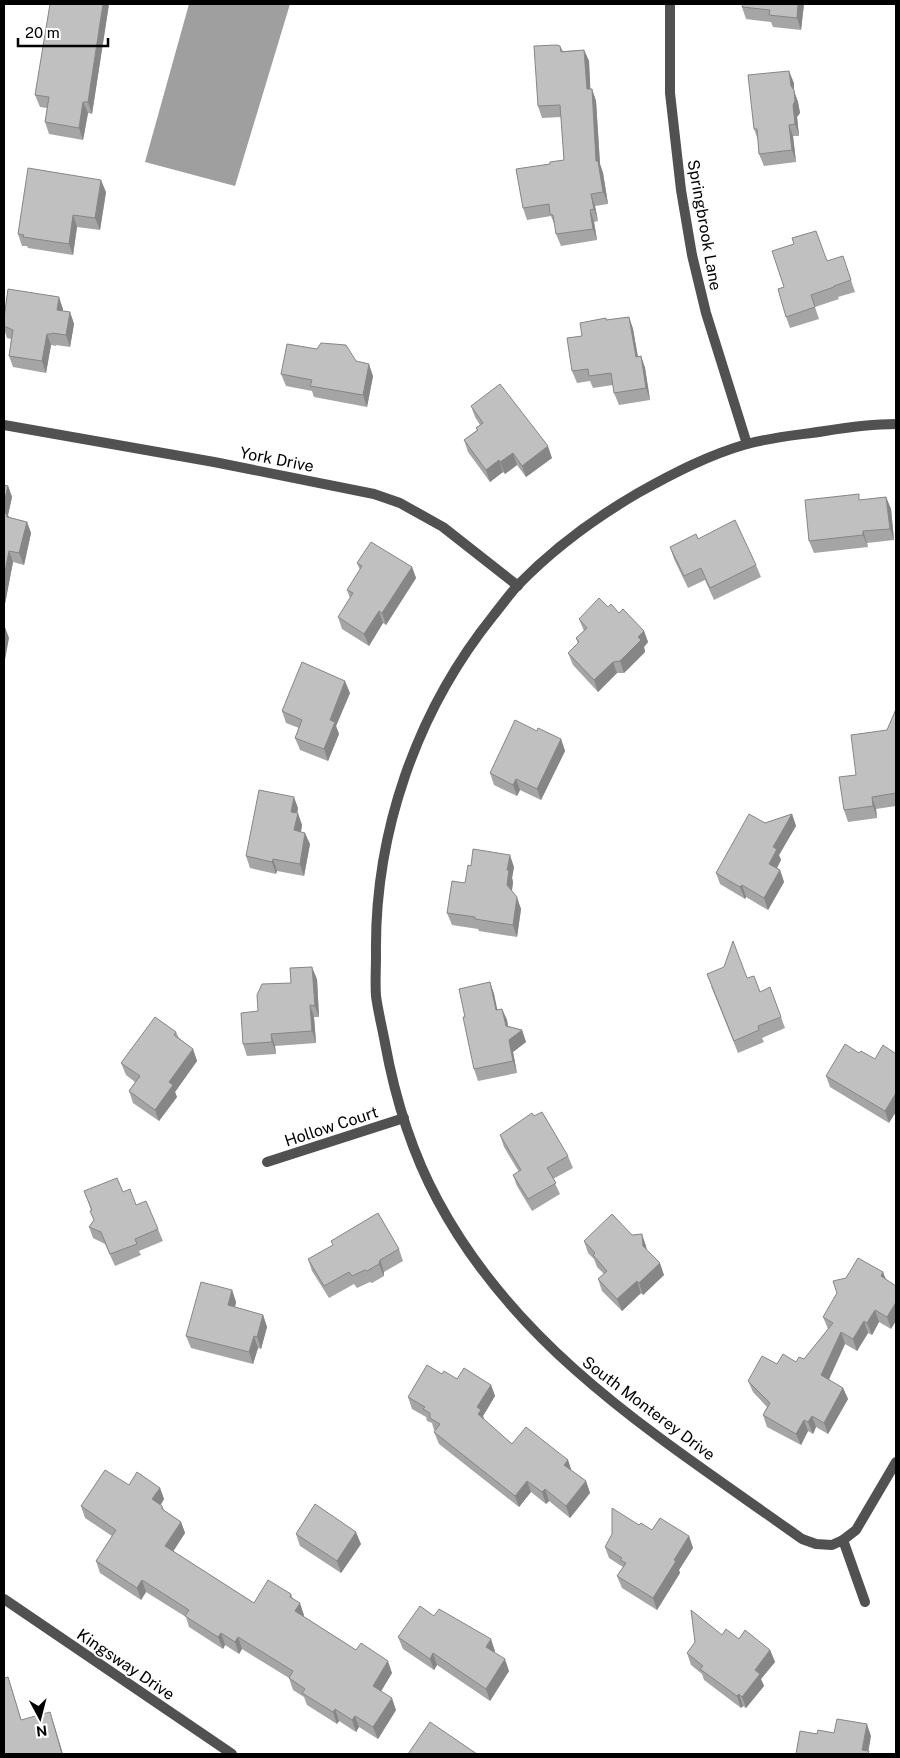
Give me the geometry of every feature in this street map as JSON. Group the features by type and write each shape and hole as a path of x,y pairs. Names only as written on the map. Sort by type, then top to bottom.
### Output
{"street":[{"name":"Springbrook Lane","path":"670,4 670,93 681,190 692,256 706,313 746,444"},
{"name":"South Monterey Drive","path":"843,1540 832,1545 816,1544 802,1539 632,1418 567,1364 506,1301 464,1245 438,1201 412,1148 392,1082 376,996 376,928 383,862 398,796 415,746 448,681 476,637 518,586 567,541 608,511 667,477 708,459 746,444 787,436 874,424 896,424"},
{"name":"York Drive","path":"4,425 214,462 374,494 400,502 443,527 518,586"},
{"name":"Hollow Court","path":"267,1162 404,1118"},
{"path":"865,1602 843,1540 856,1530 896,1462"},
{"name":"Kingsway Drive","path":"4,1599 227,1753"}],"shaded area":[{"path":"189,4 290,4 235,186 145,162"}],"building":[{"path":"50,4 103,4 88,102 83,102 79,128 45,122 49,97 35,95"},
{"path":"743,4 798,4 797,18 769,15 770,10 742,7"},
{"path":"534,46 560,46 561,52 584,50 587,89 592,89 596,161 598,161 603,192 591,194 594,209 590,210 593,229 556,234 549,204 523,208 516,169 564,160 560,105 538,106"},
{"path":"789,71 795,101 793,105 795,124 789,125 792,150 759,154 757,129 754,129 748,75"},
{"path":"28,168 101,180 95,218 73,215 69,244 23,237 24,235 18,234"},
{"path":"816,231 827,261 843,256 851,280 811,295 815,307 786,317 778,289 784,287 772,251 794,244 792,238"},
{"path":"8,289 59,297 57,310 70,312 66,335 47,334 42,361 9,356 13,330 4,326"},
{"path":"629,317 636,357 641,356 646,388 614,393 611,373 589,376 588,369 572,371 567,338 582,336 580,323 606,318 606,320"},
{"path":"321,343 346,345 356,361 369,364 363,395 310,386 312,380 281,374 287,344 317,349"},
{"path":"500,384 548,446 522,466 513,453 500,462 499,460 486,470 464,440 478,430 476,428 483,423 471,406"},
{"path":"4,485 8,486 4,503"},
{"path":"859,494 859,500 886,497 890,529 863,531 863,535 809,541 805,500"},
{"path":"4,513 7,514 7,517 27,522 19,553 9,551 4,576"},
{"path":"735,520 756,565 710,588 701,568 684,576 670,547 696,534 698,539"},
{"path":"371,542 412,567 382,613 379,611 364,634 338,617 353,593 347,590 362,566 357,563"},
{"path":"599,598 608,607 611,604 619,613 623,609 644,631 638,637 641,640 620,661 613,662 594,680 568,653 579,642 576,638 587,628 579,619"},
{"path":"302,662 345,681 330,720 335,722 324,749 295,738 302,720 282,711"},
{"path":"896,709 896,793 872,797 873,806 844,810 839,777 856,775 851,735 887,730"},
{"path":"515,720 537,731 538,728 561,739 537,789 516,779 513,785 490,773"},
{"path":"259,790 294,797 291,812 298,813 294,830 305,833 300,864 273,859 272,862 246,856"},
{"path":"749,814 765,823 792,814 773,847 777,849 769,864 780,870 764,898 716,873"},
{"path":"473,849 510,855 507,885 517,897 513,925 447,913 452,881 465,883 468,865 471,866"},
{"path":"733,941 747,978 754,976 760,992 770,987 781,1017 758,1026 759,1030 734,1041 707,974 724,967"},
{"path":"312,967 315,1006 310,1005 312,1031 271,1034 272,1042 243,1044 241,1013 258,1011 257,995 262,984 291,983 290,968"},
{"path":"490,982 496,1010 502,1009 506,1026 522,1030 509,1040 513,1061 474,1069 459,989"},
{"path":"155,1017 176,1032 174,1035 193,1049 169,1082 173,1085 155,1110 129,1091 140,1076 121,1063"},
{"path":"845,1044 859,1053 861,1051 875,1059 883,1045 896,1054 896,1093 885,1111 826,1076"},
{"path":"542,1112 568,1156 547,1168 556,1183 528,1199 513,1175 521,1170 500,1135 532,1113 534,1116"},
{"path":"117,1178 123,1192 130,1189 136,1205 146,1201 158,1229 135,1239 137,1244 110,1254 101,1232 89,1227 94,1220 84,1191"},
{"path":"378,1213 399,1249 380,1260 379,1264 367,1271 365,1270 352,1276 349,1272 324,1286 308,1259 333,1245 331,1241"},
{"path":"612,1214 632,1235 642,1234 643,1246 660,1263 639,1283 637,1281 617,1299 598,1279 607,1271 584,1241"},
{"path":"858,1258 883,1272 881,1276 896,1286 896,1302 887,1317 875,1310 867,1323 864,1321 853,1339 841,1332 821,1375 843,1388 824,1423 812,1416 808,1422 804,1420 796,1434 763,1415 770,1403 748,1381 762,1356 777,1364 783,1354 796,1362 799,1357 804,1359 833,1323 823,1317 837,1293 833,1281 846,1278"},
{"path":"201,1282 232,1290 228,1305 263,1315 257,1337 254,1336 249,1352 186,1336"},
{"path":"427,1365 442,1374 444,1371 457,1379 464,1368 491,1385 477,1407 481,1410 478,1414 512,1444 526,1427 568,1460 564,1465 586,1481 566,1506 545,1489 542,1492 527,1481 515,1496 434,1432 440,1424 430,1418 430,1413 423,1409 425,1407 408,1397"},
{"path":"105,1470 129,1485 137,1472 160,1488 152,1499 162,1506 162,1509 181,1522 165,1546 254,1603 268,1580 291,1594 290,1597 300,1603 295,1611 356,1650 361,1643 388,1661 373,1686 392,1698 373,1727 355,1716 352,1720 335,1709 333,1712 302,1693 305,1689 289,1678 293,1671 238,1637 235,1642 221,1633 218,1637 185,1616 189,1610 142,1580 137,1588 96,1561 116,1530 81,1506"},
{"path":"315,1504 356,1532 337,1561 296,1534"},
{"path":"612,1508 639,1525 641,1523 652,1530 660,1518 689,1536 653,1598 617,1576 626,1563 620,1560 622,1558 605,1547 612,1534"},
{"path":"420,1606 434,1616 439,1609 491,1639 486,1647 505,1659 486,1689 433,1653 430,1659 398,1637"},
{"path":"691,1610 722,1635 726,1629 739,1639 745,1630 770,1650 755,1670 760,1674 742,1697 739,1694 737,1696 700,1669 703,1666 687,1653 695,1642"},
{"path":"8,1677 21,1720 50,1712 62,1754 4,1754 4,1678"},
{"path":"837,1719 867,1724 862,1750 869,1751 868,1754 796,1754 800,1731 817,1734 818,1730 834,1733"},
{"path":"430,1722 477,1754 408,1754"}]}
